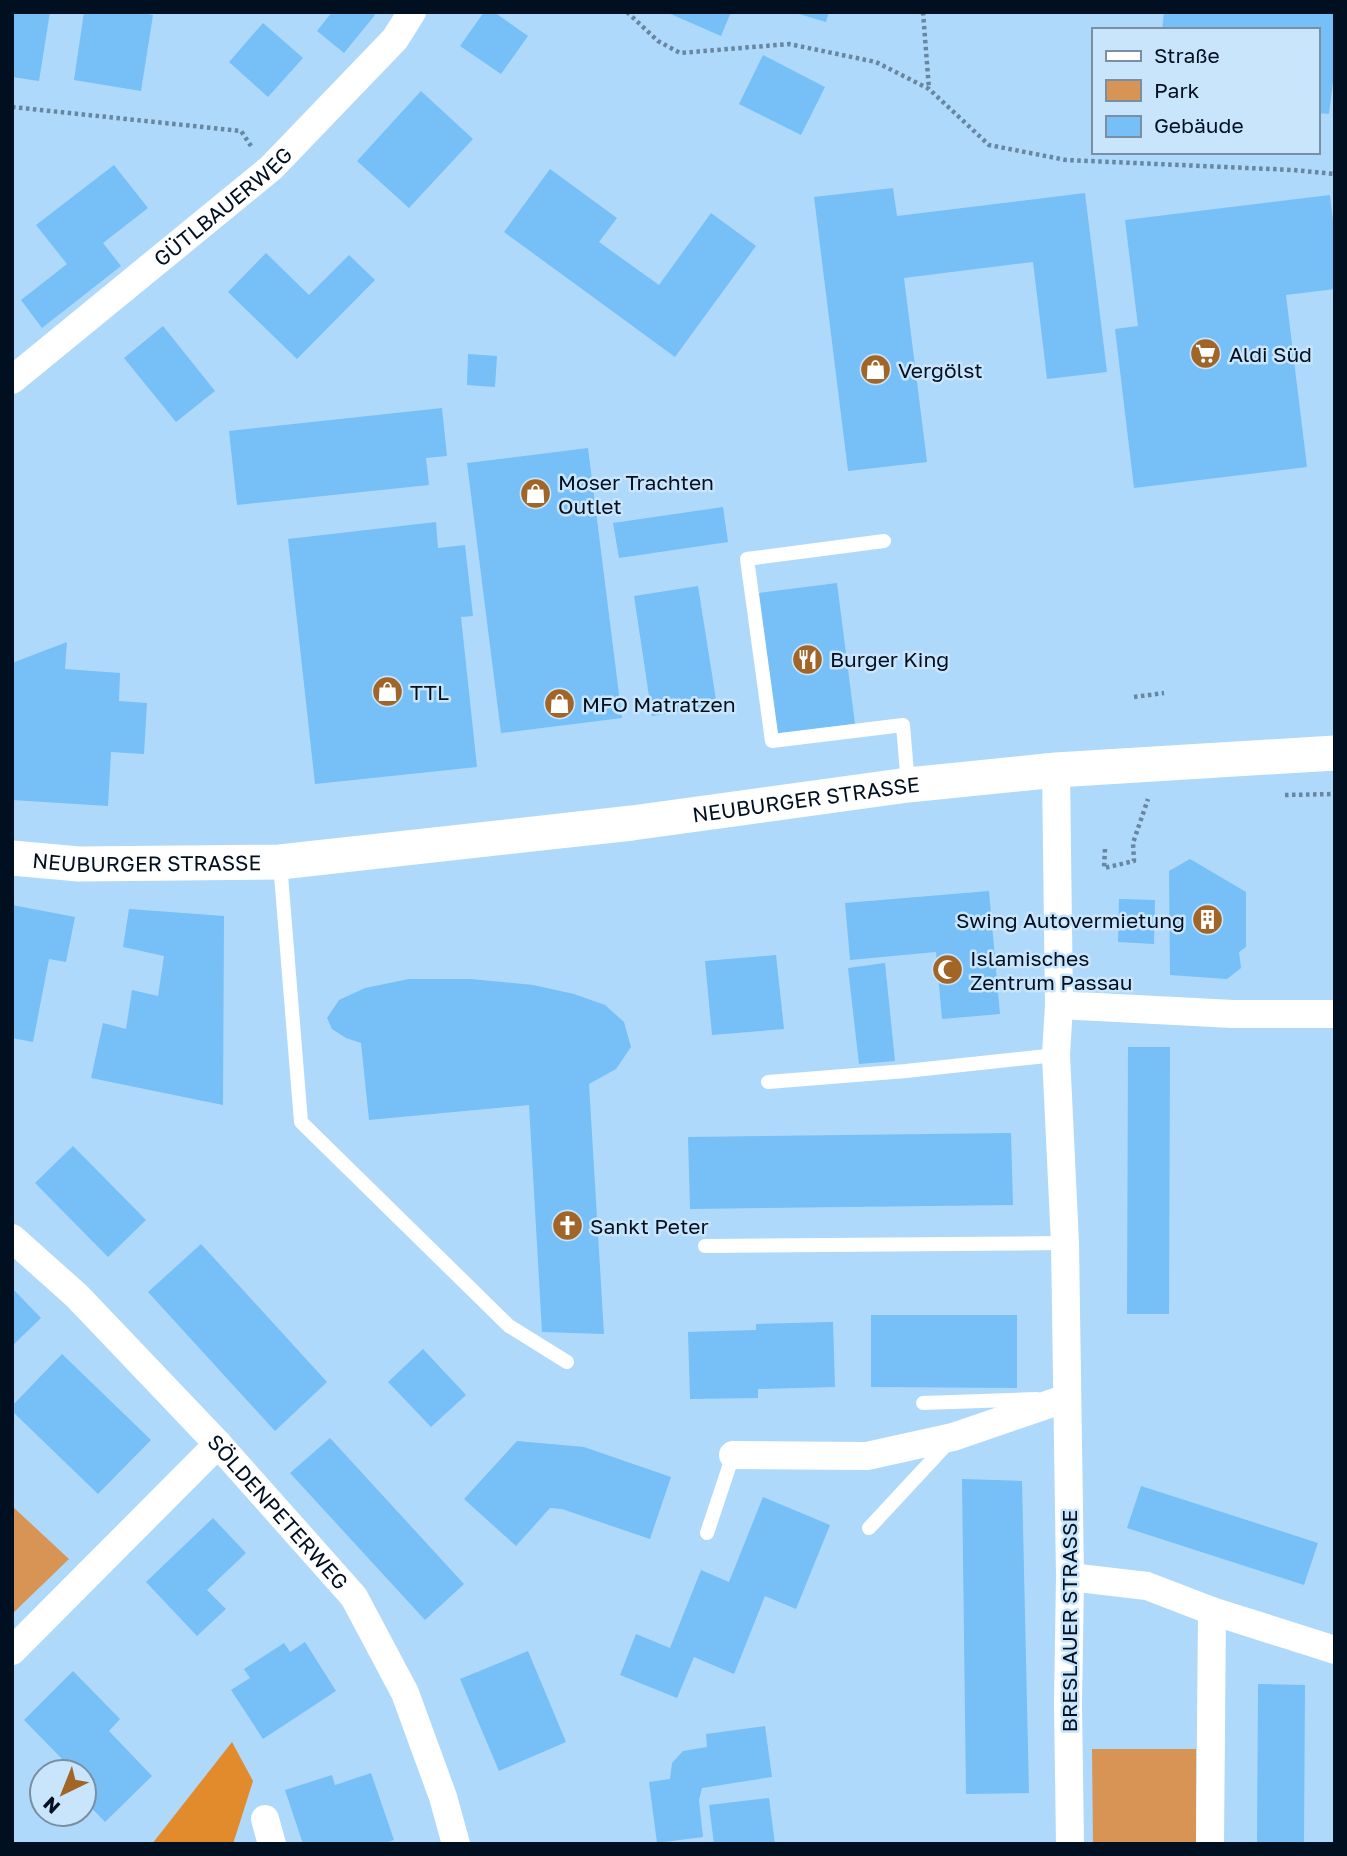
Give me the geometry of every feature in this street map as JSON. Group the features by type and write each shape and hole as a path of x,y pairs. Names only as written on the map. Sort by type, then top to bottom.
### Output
{"street":[{"name":"GÜTLBAUERWEG","path":"12,380 271,168 395,40 412,12"},
{"name":"NEUBURGER STRASSE","path":"12,858 79,864 280,862 632,823 908,785 1056,770 1335,753"},
{"name":"BRESLAUER STRASSE","path":"1056,770 1059,1005 1056,1055 1065,1243 1070,1577 1070,1844"},
{"path":"1059,1005 1233,1014 1335,1014"},
{"name":"SÖLDENPETERWEG","path":"12,1238 77,1296 218,1444 354,1597 405,1693 443,1797 456,1844"},
{"path":"733,1455 867,1456 953,1437 1067,1398"},
{"path":"12,1651 218,1444"},
{"path":"1070,1577 1147,1586 1212,1611 1332,1646"},
{"path":"1210,1844 1212,1611"}],"lane":[{"path":"884,541 747,559 772,741 903,725 908,785"},
{"name":"NEUBURGER STRASSE","path":"280,862 302,1122 509,1326 567,1362"},
{"path":"768,1082 1056,1055"},
{"path":"705,1246 1065,1243"},
{"path":"923,1403 1067,1398"},
{"path":"869,1528 953,1437"},
{"path":"707,1533 733,1455"}],"path":[{"path":"627,12 658,41 680,53 789,44 876,62 929,89 989,145 1066,160 1335,174"},
{"path":"923,12 929,89"},
{"path":"12,107 241,131"},
{"path":"1134,697 1164,693"},
{"path":"1105,849 1104,867 1134,861 1133,843 1149,796"}],"green space":[{"path":"12,1506 69,1559 12,1614"},
{"path":"1092,1749 1196,1749 1196,1844 1093,1844"}],"shaded area":[{"path":"232,1742 253,1781 233,1844 152,1844"}],"building":[{"path":"12,12 50,12 39,81 12,77"},
{"path":"84,12 136,12 153,15 141,91 74,80"},
{"path":"332,12 371,12 375,15 344,53 317,31"},
{"path":"484,12 494,12 528,36 501,74 460,46"},
{"path":"666,12 731,12 721,36"},
{"path":"792,12 829,12 826,22"},
{"path":"1164,12 1335,12 1335,65 1329,114 1319,113 1319,28 1162,28"},
{"path":"263,23 303,58 268,97 229,62"},
{"path":"763,55 825,87 801,135 739,104"},
{"path":"421,91 473,139 409,208 357,161"},
{"path":"114,165 148,208 103,243 121,266 42,328 21,300 67,264 36,225"},
{"path":"550,169 617,218 599,242 659,285 711,213 756,246 675,357 504,232"},
{"path":"893,188 897,216 1085,193 1107,372 1047,379 1033,262 904,278 927,462 848,471 814,197"},
{"name":"Aldi Süd","path":"1330,195 1335,238 1335,289 1286,295 1307,467 1134,488 1115,329 1138,326 1125,220"},
{"path":"266,253 309,295 349,255 375,280 297,359 228,292"},
{"path":"163,326 215,391 176,422 124,358"},
{"path":"468,354 497,356 495,387 467,385"},
{"path":"442,408 447,456 426,458 429,485 237,505 229,431"},
{"path":"588,448 622,718 501,733 467,463"},
{"path":"723,507 728,542 619,558 613,523"},
{"name":"TTL","path":"436,522 438,548 465,545 473,616 461,617 477,767 315,784 288,539"},
{"name":"Burger King","path":"837,583 855,724 777,734 759,593"},
{"path":"698,586 717,706 652,716 634,596"},
{"path":"67,642 65,669 120,673 119,701 147,703 144,754 111,752 108,806 12,800 12,663"},
{"name":"Swing Autovermietung","path":"1190,859 1246,892 1246,947 1239,952 1241,968 1227,979 1170,975 1169,871"},
{"path":"989,891 1000,1014 942,1019 936,952 850,960 845,903"},
{"path":"1119,899 1155,900 1154,944 1118,942"},
{"path":"12,905 75,917 66,962 49,959 33,1042 12,1038"},
{"path":"129,909 224,916 223,1105 91,1078 103,1023 126,1029 132,990 158,996 164,956 123,947"},
{"path":"776,955 784,1029 712,1035 705,961"},
{"path":"885,963 895,1061 859,1064 848,968"},
{"name":"Sankt Peter","path":"409,979 471,979 533,985 574,994 605,1005 624,1022 631,1047 616,1069 589,1084 604,1334 542,1332 529,1105 369,1120 361,1043 332,1029 327,1018 339,1000 365,988"},
{"path":"1128,1047 1170,1047 1169,1314 1127,1314"},
{"path":"1011,1133 1013,1205 690,1209 688,1137"},
{"path":"73,1146 146,1220 108,1257 35,1183"},
{"path":"201,1244 327,1382 275,1431 148,1292"},
{"path":"12,1288 41,1318 12,1346"},
{"path":"871,1315 1017,1315 1017,1388 871,1387"},
{"path":"833,1322 835,1387 758,1389 758,1398 690,1399 688,1332 756,1330 756,1324"},
{"path":"423,1349 466,1395 431,1427 388,1382"},
{"path":"62,1354 151,1440 98,1494 12,1411 12,1406"},
{"path":"330,1438 464,1584 425,1620 290,1473"},
{"path":"517,1441 584,1447 671,1477 650,1539 562,1509 550,1508 516,1546 464,1499"},
{"path":"962,1479 1022,1481 1029,1793 966,1794"},
{"path":"1141,1486 1318,1543 1304,1585 1127,1528"},
{"path":"763,1497 830,1525 796,1609 765,1596 734,1674 694,1657 677,1698 620,1675 636,1634 670,1648 701,1570 729,1582"},
{"path":"213,1518 246,1553 207,1590 226,1609 197,1636 146,1582"},
{"path":"305,1642 336,1691 263,1739 231,1690 250,1678 244,1669 284,1643 290,1652"},
{"path":"528,1651 566,1742 499,1771 460,1679"},
{"path":"73,1671 120,1719 109,1731 152,1776 105,1822 98,1815 98,1758 61,1758 24,1720"},
{"path":"1258,1684 1305,1685 1304,1844 1257,1844"},
{"path":"765,1726 772,1777 702,1788 699,1800 703,1837 657,1843 649,1782 670,1779 672,1763 683,1751 707,1747 706,1734"},
{"path":"371,1773 394,1840 383,1844 303,1844 285,1790 332,1775 335,1785"},
{"path":"769,1798 775,1844 714,1844 709,1805"}],"place":[{"name":"Aldi Süd","path":"1206,354"},
{"name":"Vergölst","path":"875,370"},
{"name":"Moser Trachten Outlet","path":"535,494"},
{"name":"Burger King","path":"807,659"},
{"name":"TTL","path":"387,692"},
{"name":"MFO Matratzen","path":"559,704"},
{"name":"Swing Autovermietung","path":"1208,920"},
{"name":"Islamisches Zentrum Passau","path":"947,970"},
{"name":"Sankt Peter","path":"567,1226"}]}
